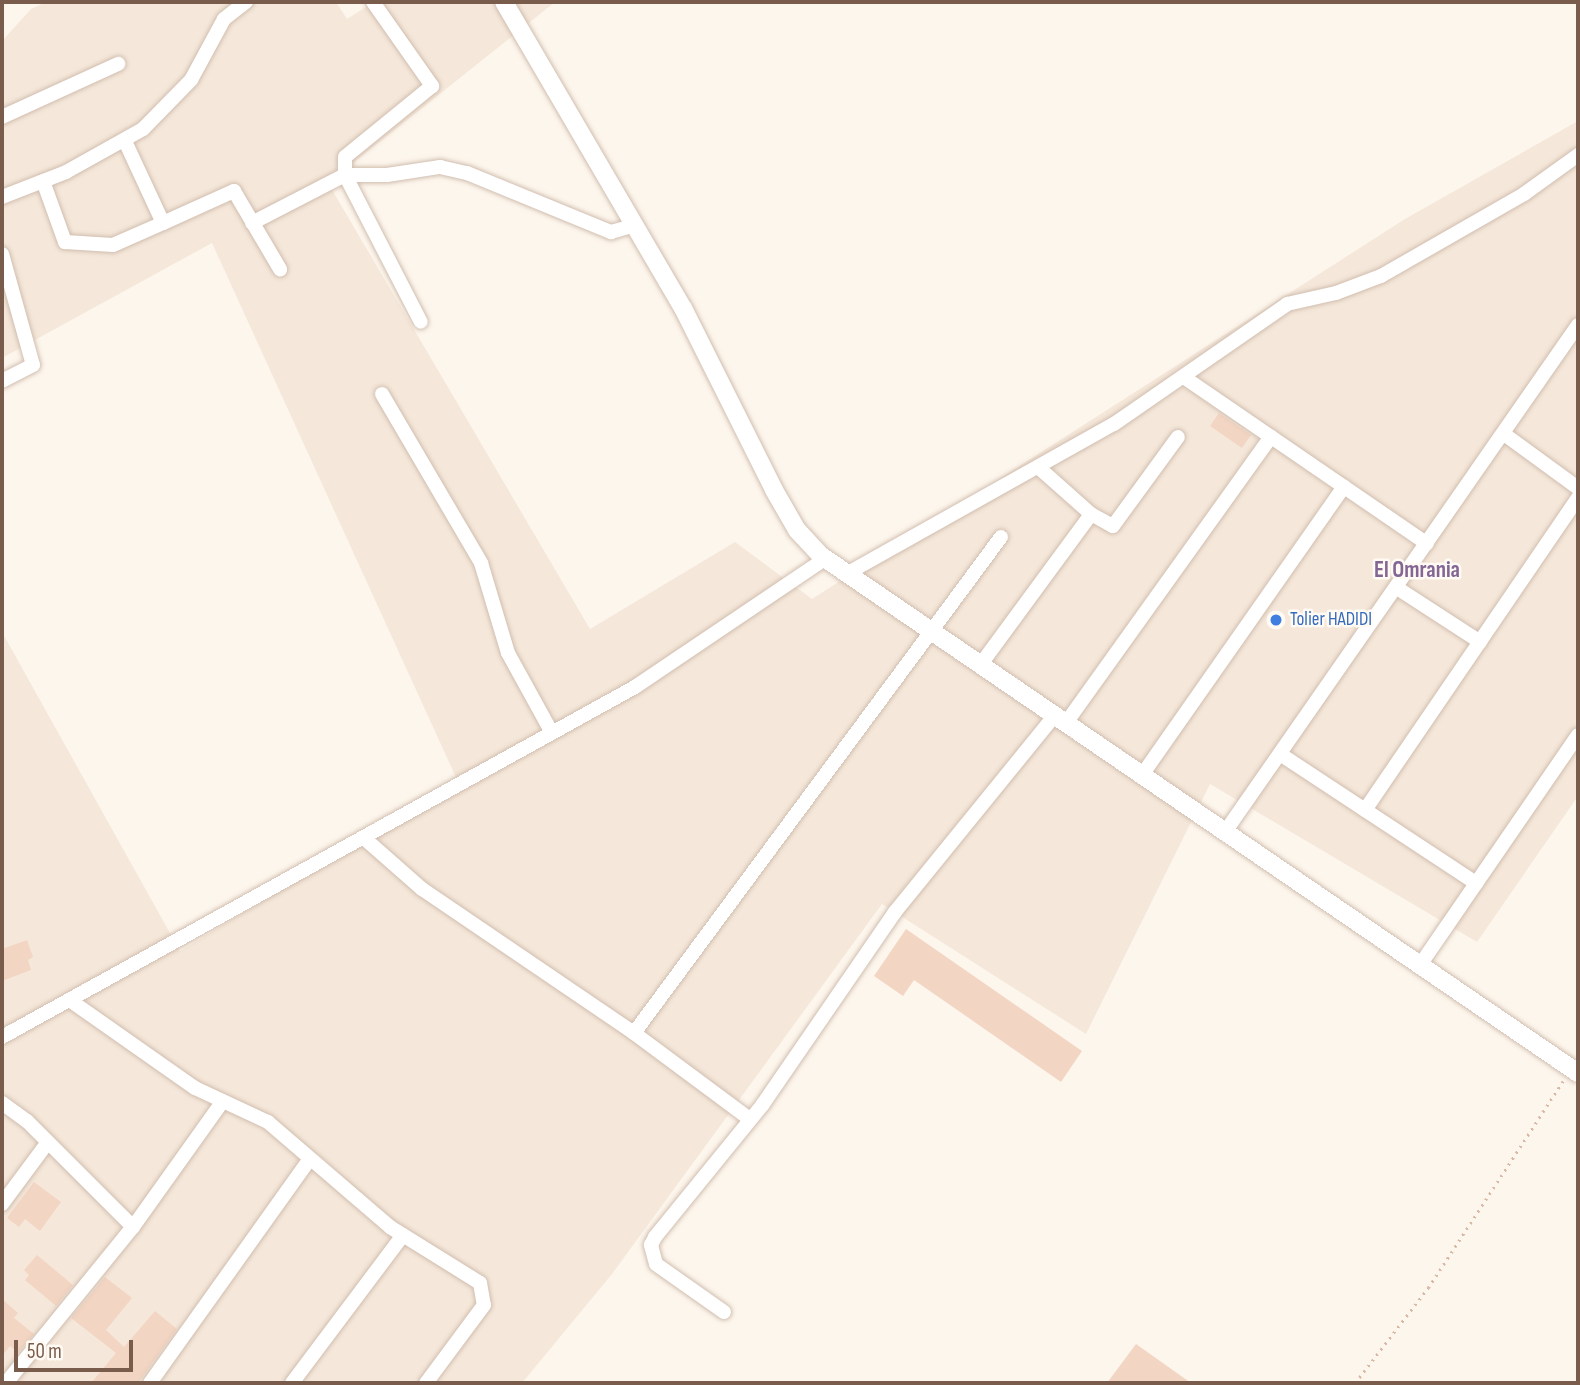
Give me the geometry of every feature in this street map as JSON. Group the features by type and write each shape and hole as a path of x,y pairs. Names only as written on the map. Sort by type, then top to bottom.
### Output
{"street":[{"path":"2,197 43,181 125,141 143,129 191,80 223,19 246,2"},
{"path":"373,2 432,86 345,156 345,175 421,322"},
{"path":"504,2 683,308 774,490 797,530 825,559 1575,1070"},
{"path":"2,117 118,64"},
{"path":"125,141 163,223"},
{"path":"848,573 1038,467 1185,378 1287,304 1336,293 1381,276 1524,194 1578,155"},
{"path":"252,223 345,175 387,175 440,167 467,173 611,232 635,225"},
{"path":"43,181 65,242 113,245 234,191 279,270"},
{"path":"2,254 33,365 2,381"},
{"path":"1225,832 1578,325"},
{"path":"1185,378 1427,544"},
{"path":"382,394 481,563 508,653 552,733"},
{"path":"1504,434 1578,488"},
{"path":"1038,467 1091,514 1113,526 1178,437"},
{"path":"724,1312 656,1264 651,1245 750,1119 895,912 1060,719 1271,437"},
{"path":"1142,775 1344,487"},
{"path":"1365,810 1578,498"},
{"path":"981,664 1091,514"},
{"path":"634,1033 1001,537"},
{"path":"2,1037 635,687 825,559"},
{"path":"1396,588 1480,642"},
{"path":"1420,965 1578,735"},
{"path":"1280,754 1476,883"},
{"path":"364,838 422,889 634,1033 750,1119"},
{"path":"71,1001 195,1088 222,1102 258,1115 403,1236 474,1278 485,1297 426,1383"},
{"path":"6,1383 133,1227 222,1102"},
{"path":"2,1103 48,1142 133,1227"},
{"path":"2,1204 48,1142"},
{"path":"150,1383 310,1159"},
{"path":"292,1383 403,1236"}],"path":[{"path":"1355,1383 1428,1288 1575,1070"}],"shaded area":[{"path":"46,2 336,2 347,19 374,2 555,2 328,183 590,629 735,542 812,599 1405,219 1578,121 1578,796 1477,942 1210,784 1086,1034 882,904 612,1274 522,1383 2,1383 2,632 180,951 459,784 212,243 2,358 2,41 31,9"}],"building":[{"path":"1219,413 1251,435 1242,448 1210,426"},
{"path":"906,929 1082,1051 1061,1082 914,980 903,996 874,976"},
{"path":"27,940 33,957 28,960 31,970 2,981 2,949"},
{"path":"34,1182 61,1202 40,1231 25,1219 19,1227 7,1218"},
{"path":"37,1255 73,1285 56,1306 25,1280 29,1275 24,1270"},
{"path":"105,1277 132,1298 106,1330 124,1347 155,1311 177,1329 138,1383 91,1383 116,1353 71,1318"},
{"path":"2,1299 18,1313 14,1318 34,1334 18,1353 10,1346 2,1356"},
{"path":"1136,1344 1191,1383 1107,1383"}],"place":[{"name":"Tolier HADIDI","path":"1276,620"}],"district":[{"name":"El Omrania","path":"1417,570"}]}
